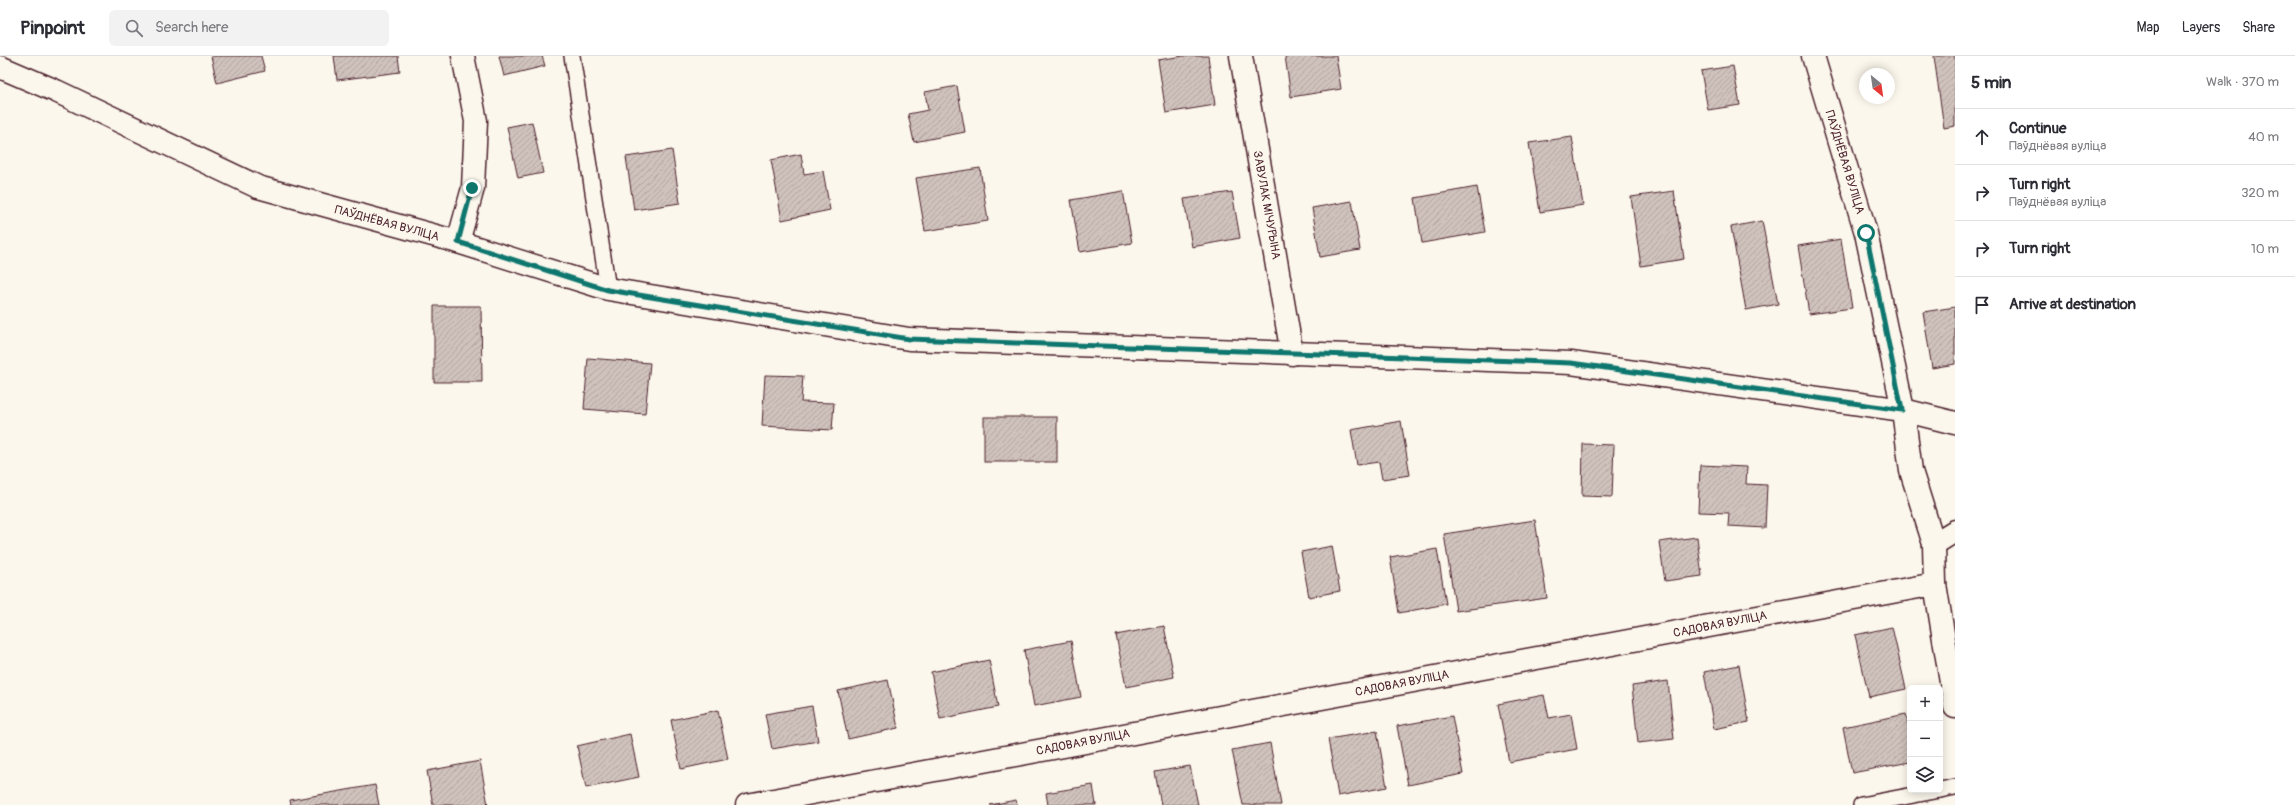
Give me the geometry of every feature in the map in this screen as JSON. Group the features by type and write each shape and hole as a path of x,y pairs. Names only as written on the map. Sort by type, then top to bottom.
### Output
{"street":[{"path":"458,242 472,188 476,121 463,56"},
{"name":"ЗАВУЛАК МІЧУРЫНА","path":"1241,56 1292,354"},
{"name":"ПАЎДНЁВАЯ ВУЛІЦА","path":"1814,56 1866,233 1902,410"},
{"name":"ПАЎДНЁВАЯ ВУЛІЦА","path":"0,67 56,91 258,187 458,242 608,290 909,339 1571,363 1902,410 1955,423"},
{"path":"1902,410 1911,471 1934,544 1935,584 1955,707"},
{"path":"1934,544 1955,531"},
{"name":"САДОВАЯ ВУЛІЦА","path":"747,805 1935,584"}],"lane":[{"path":"572,56 608,290"},
{"path":"1943,789 1955,787"},
{"path":"1861,805 1924,793"}],"building":[{"path":"211,56 261,56 265,71 217,83"},
{"path":"334,56 398,56 400,72 337,80"},
{"path":"499,56 542,56 545,66 504,76"},
{"path":"1183,56 1208,56 1215,105 1166,113 1158,60"},
{"path":"1285,56 1336,56 1341,89 1291,97"},
{"path":"1934,56 1955,56 1955,126 1944,128"},
{"path":"1733,66 1740,105 1708,110 1701,71"},
{"path":"957,86 965,132 914,142 908,114 928,110 925,92"},
{"path":"532,122 543,173 518,178 507,127"},
{"path":"1572,137 1583,205 1540,212 1529,143"},
{"path":"672,150 680,203 634,210 626,157"},
{"path":"801,154 804,174 823,171 830,210 782,220 771,160"},
{"path":"980,168 988,221 925,231 916,178"},
{"path":"1477,187 1485,232 1422,243 1415,198"},
{"path":"1123,191 1132,243 1080,252 1071,200"},
{"path":"1674,191 1684,259 1641,266 1631,197"},
{"path":"1232,192 1240,238 1192,247 1184,199"},
{"path":"1352,201 1360,250 1320,257 1312,208"},
{"path":"1762,221 1778,304 1746,310 1731,227"},
{"path":"1841,239 1852,308 1809,314 1798,246"},
{"path":"434,306 481,306 482,382 434,382"},
{"path":"1955,307 1955,364 1932,368 1923,312"},
{"path":"588,358 650,363 645,414 584,409"},
{"path":"765,375 803,376 801,402 834,403 832,430 762,426"},
{"path":"984,417 1057,417 1057,462 984,462"},
{"path":"1401,421 1410,475 1382,479 1379,462 1357,465 1351,430"},
{"path":"1583,444 1614,445 1612,497 1582,496"},
{"path":"1700,465 1747,467 1746,484 1767,485 1765,528 1728,526 1729,513 1698,512"},
{"path":"1535,520 1547,598 1456,611 1444,534"},
{"path":"1697,537 1702,576 1665,581 1659,542"},
{"path":"1332,546 1340,591 1309,597 1301,552"},
{"path":"1437,549 1446,604 1399,613 1390,557"},
{"path":"1164,626 1174,677 1126,687 1116,635"},
{"path":"1892,627 1906,689 1869,697 1855,635"},
{"path":"1071,641 1081,697 1034,706 1024,650"},
{"path":"989,660 998,707 940,719 931,672"},
{"path":"1739,665 1749,722 1714,729 1704,672"},
{"path":"888,680 898,728 848,739 838,691"},
{"path":"1668,681 1674,739 1638,743 1632,686"},
{"path":"1544,695 1549,718 1571,714 1577,749 1509,762 1498,704"},
{"path":"812,706 818,741 772,749 765,714"},
{"path":"718,710 728,759 681,769 671,720"},
{"path":"1906,714 1907,763 1852,773 1843,727"},
{"path":"1452,716 1463,774 1408,785 1397,726"},
{"path":"1377,731 1387,787 1338,796 1328,739"},
{"path":"630,734 639,777 586,788 577,746"},
{"path":"1270,743 1281,805 1243,805 1232,750"},
{"path":"480,761 488,805 433,805 427,771"},
{"path":"1190,766 1198,805 1161,805 1155,772"},
{"path":"375,785 379,805 291,805 290,800"},
{"path":"1093,785 1096,805 1048,805 1046,793"},
{"path":"1016,800 1017,805 990,805"}],"route":[{"path":"472,188 458,242 608,290 909,339 1416,359 1571,363 1902,410 1866,233"}]}
